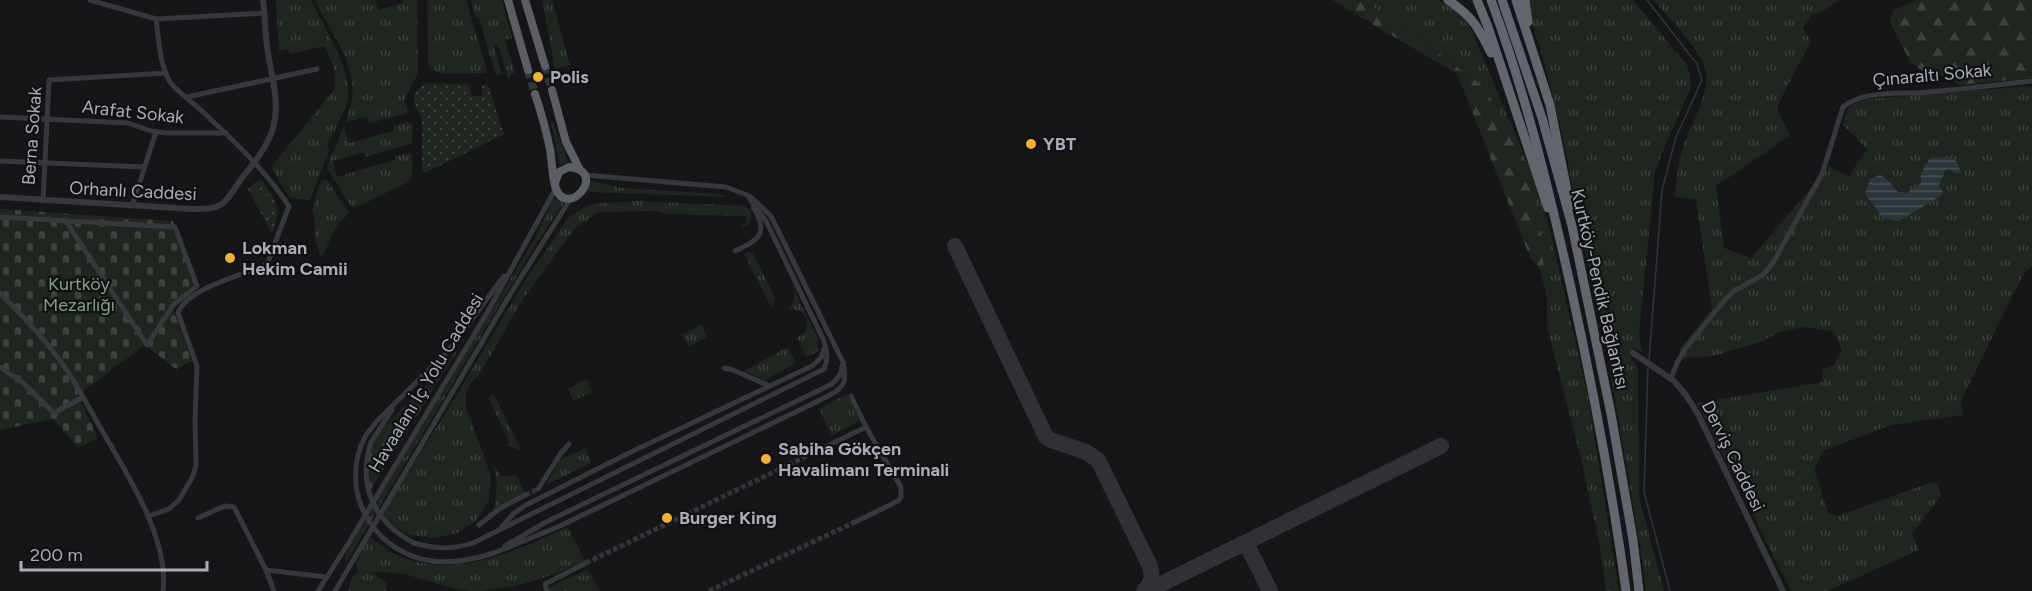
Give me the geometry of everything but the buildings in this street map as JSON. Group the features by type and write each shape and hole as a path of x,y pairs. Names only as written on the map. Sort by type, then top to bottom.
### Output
{"highway":[{"path":"508,0 528,70"},
{"path":"525,0 545,66"},
{"path":"1448,0 1465,11 1478,26 1506,84"},
{"path":"1477,0 1538,176 1568,274"},
{"name":"Kurtköy-Pendik Bağlantısı","path":"1491,0 1515,68 1540,154 1568,274 1604,448 1626,591"},
{"name":"Kurtköy-Pendik Bağlantısı","path":"1502,0 1542,118 1572,226 1611,414 1633,540 1639,591"},
{"path":"1516,0 1550,105 1570,198 1572,226"},
{"path":"1525,0 1533,48"},
{"path":"535,94 550,148 555,186 562,196 571,198 579,196 586,184 566,142 552,90"},
{"path":"555,186 557,175 564,169 572,167 582,173"}],"street":[{"path":"90,0 156,19 265,13"},
{"name":"Orhanlı Caddesi","path":"0,197 192,209 216,208 226,202 267,142 273,128 276,100 267,46 263,0"},
{"path":"149,516 169,509 179,500 196,466 197,366 178,313 179,309 194,296 211,286 262,267 268,262 288,206 274,184 226,133 188,97 171,85 162,66 156,19"},
{"path":"188,97 317,69"},
{"name":"Berna Sokak","path":"43,201 49,80 166,73"},
{"name":"Çınaraltı Sokak","path":"1671,379 1685,349 1716,310 1734,291 1763,275 1774,261 1822,174 1840,111 1848,103 1870,96 2032,81"},
{"name":"Arafat Sokak","path":"0,117 128,123 156,132 212,135 226,133"},
{"path":"132,206 156,132"},
{"path":"0,161 144,167"},
{"path":"407,393 377,421 366,435 357,461 356,492 365,515 382,538 404,552 433,561 463,561 494,553 560,526 841,389 845,380 843,362 771,216 757,200 732,188 582,173"},
{"name":"Havaalanı İç Yolu Caddesi","path":"320,590 487,313 555,186"},
{"path":"732,188 752,205 760,226 756,240 735,251"},
{"path":"516,258 460,336 407,393 380,426 371,442 366,473 374,506 390,528 414,543 453,549 473,543 824,369 827,361 825,344 762,213 748,196 732,188"},
{"name":"Havaalanı İç Yolu Caddesi","path":"335,591 500,312 571,198"},
{"path":"0,217 65,220 175,226 197,285 174,304 147,345 65,220"},
{"path":"0,293 56,355 83,397 149,516 164,566 163,591"},
{"path":"498,532 513,514 526,505 818,362 824,352 825,344"},
{"name":"Derviş Caddesi","path":"1633,353 1671,379 1686,395 1698,414 1783,591"},
{"path":"494,553 546,522 832,384 837,380 843,362"},
{"path":"0,367 22,382 54,413 83,397"},
{"path":"724,368 771,386"},
{"path":"812,404 813,393"},
{"path":"851,396 901,488 902,494 898,501 853,523"},
{"path":"817,451 866,427"},
{"path":"538,489 569,444"},
{"path":"479,525 499,509 525,495"},
{"path":"198,518 225,506 234,507 266,570 274,591"},
{"path":"548,591 545,584 586,563"},
{"path":"266,570 326,577"}],"green space":[{"path":"276,0 311,0 339,54 348,82 348,100 327,146 330,148 310,200 290,198 271,167 334,90 335,71 325,46 290,54 288,49 279,51"},
{"path":"315,0 375,0 378,10 403,3 402,0 417,0 418,68 417,75 404,100 408,112 406,114 369,123 367,117 345,122 352,98 350,73 341,48"},
{"path":"427,0 466,0 487,71 485,73 442,74 429,66"},
{"path":"471,0 502,0 512,38 505,40 515,73 510,75 511,78 508,79 498,44 494,46 502,74 496,76 479,18 475,16"},
{"path":"542,0 552,0 570,65 555,69"},
{"path":"1332,0 1361,0 1403,25 1484,86 1534,178 1547,297 1540,269 1530,257 1457,74"},
{"path":"1361,0 1439,0 1459,14 1470,27 1534,178 1549,226 1588,397 1619,591 1606,591 1600,546 1582,463 1547,326 1547,297 1533,178 1484,86 1403,25"},
{"path":"1528,0 1633,0 1687,65 1690,75 1691,87 1655,172 1639,333 1642,352 1634,349 1629,355 1638,368 1639,497 1664,591 1646,591 1602,324 1581,234 1564,142 1532,24"},
{"path":"1654,0 1838,0 1825,10 1812,15 1803,28 1811,42 1777,108 1791,135 1716,186 1724,248 1751,258 1830,166 1848,177 1867,149 1843,125 1846,113 1853,105 1868,99 2032,86 2032,266 2024,274 2012,296 1961,401 1963,415 1891,425 1823,451 1814,469 1828,513 1838,516 1932,482 1938,484 1941,496 1912,534 1919,550 1827,591 1791,591 1697,403 1823,382 1822,370 1834,365 1842,350 1833,331 1803,327 1779,332 1763,341 1713,356 1684,359 1680,349 1712,309 1696,199 1675,197 1681,154 1704,95 1706,74 1695,49"},
{"path":"1916,0 2032,0 2032,78 1960,85 1940,75 1926,73 1911,63 1889,20 1894,10"},
{"path":"426,83 468,84 472,96 482,96 482,86 488,84 504,134 425,173 422,168 422,119 414,103 414,96 416,91"},
{"path":"553,121 568,162 560,165 551,123"},
{"path":"409,122 413,125 412,143 365,157 364,152 333,161 337,177 395,160 395,156 409,153 413,161 410,181 357,207 351,206 327,169 344,126 349,143 394,131 393,126"},
{"path":"261,179 276,205 277,218 272,234 248,189"},
{"path":"323,180 327,180 349,213 335,228 323,255 320,255 312,212 318,187"},
{"path":"590,181 622,188 717,194 727,197 588,192"},
{"path":"264,189 273,206 262,211 253,194"},
{"path":"554,198 564,203 534,247 346,563 345,555 535,238"},
{"path":"637,201 745,206 750,210 752,218 749,224 742,228 742,225 746,224 746,216 666,214 656,211 599,212 574,229 521,302 481,372 466,393 466,408 491,480 489,500 477,520 458,533 432,538 410,535 395,527 381,514 447,411 523,284 568,218 594,204"},
{"name":"Kurtköy Mezarlığı","path":"0,209 173,221 194,284 171,304 192,361 176,369 145,345 78,395 98,438 78,448 53,419 0,430"},
{"path":"750,252 754,255 775,298 771,307 744,254"},
{"path":"794,290 818,339 818,351 806,357 797,338 806,331 807,319 801,311 789,309 794,301"},
{"path":"702,325 707,337 688,347 682,335"},
{"path":"788,347 796,363 765,380 744,371"},
{"path":"459,348 370,491 367,464 373,442 385,425 429,383"},
{"path":"587,379 592,392 573,401 568,389"},
{"path":"493,393 521,450 508,446 509,442 489,399"},
{"path":"847,394 859,421 832,436 819,409"},
{"path":"585,448 591,461 589,464 546,485 560,460"},
{"path":"494,463 502,475 516,474 525,493 494,510 497,486"},
{"path":"568,527 585,561 529,582 500,589 470,591 402,574 370,572 387,583 386,591 348,591 352,577 359,572 356,564 369,536 393,553 417,562 442,565 493,558"},
{"path":"588,569 600,591 549,591 550,587"}],"shaded area":[{"path":"1950,157 1957,162 1961,173 1949,169 1945,171 1939,186 1943,192 1942,195 1899,221 1883,218 1865,194 1870,179 1880,175 1886,178 1898,192 1907,193 1921,183 1921,173 1930,158"}],"waterway":[{"path":"1647,0 1697,64 1702,80 1676,137 1662,190 1649,360"},
{"path":"1648,368 1644,492 1670,591"}],"taxiway":[{"path":"955,246 1046,437 1086,452 1098,460 1150,566 1151,580 1144,591"},
{"path":"1147,591 1441,446"},
{"path":"1246,543 1270,591"}],"tunnel":[{"path":"545,66 552,90"},
{"path":"528,70 535,94"},
{"path":"586,563 817,451"},
{"path":"525,495 538,489"},
{"path":"709,591 853,523"}],"place":[{"name":"Polis","path":"538,77"},
{"name":"YBT","path":"1031,144"},
{"name":"Lokman Hekim Camii","path":"230,258"},
{"name":"Sabiha Gökçen Havalimanı Terminali","path":"766,459"},
{"name":"Burger King","path":"667,518"}]}
